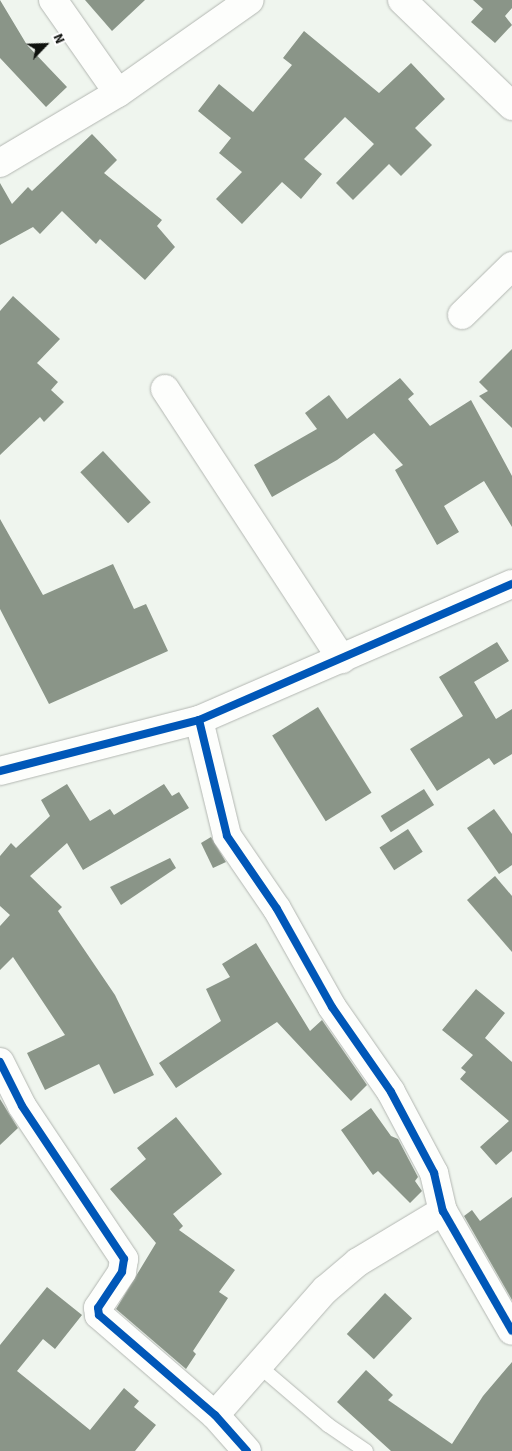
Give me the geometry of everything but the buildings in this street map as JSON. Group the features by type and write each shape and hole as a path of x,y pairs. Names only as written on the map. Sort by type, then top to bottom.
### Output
{"street":[{"path":"53,0 118,93"},
{"path":"402,0 512,106"},
{"path":"0,163 118,93 238,3"},
{"path":"462,315 512,266"},
{"path":"165,389 342,659"},
{"path":"0,771 199,720 512,584"},
{"path":"199,720 227,836 277,909 322,992 396,1099 434,1173 443,1211 512,1331"},
{"path":"0,1062 22,1106 124,1259 122,1272 98,1308 99,1315 215,1416 247,1451"},
{"path":"215,1416 331,1284 358,1262 443,1211"}],"lane":[{"path":"259,1366 328,1426 366,1451"}],"cycle path":[{"path":"0,771 199,720 512,584"},
{"path":"199,720 227,836 277,909 332,1007 391,1092 434,1173 443,1211 512,1331"},
{"path":"0,1062 22,1106 124,1259 122,1272 98,1308 99,1315 215,1415 247,1451"}]}
